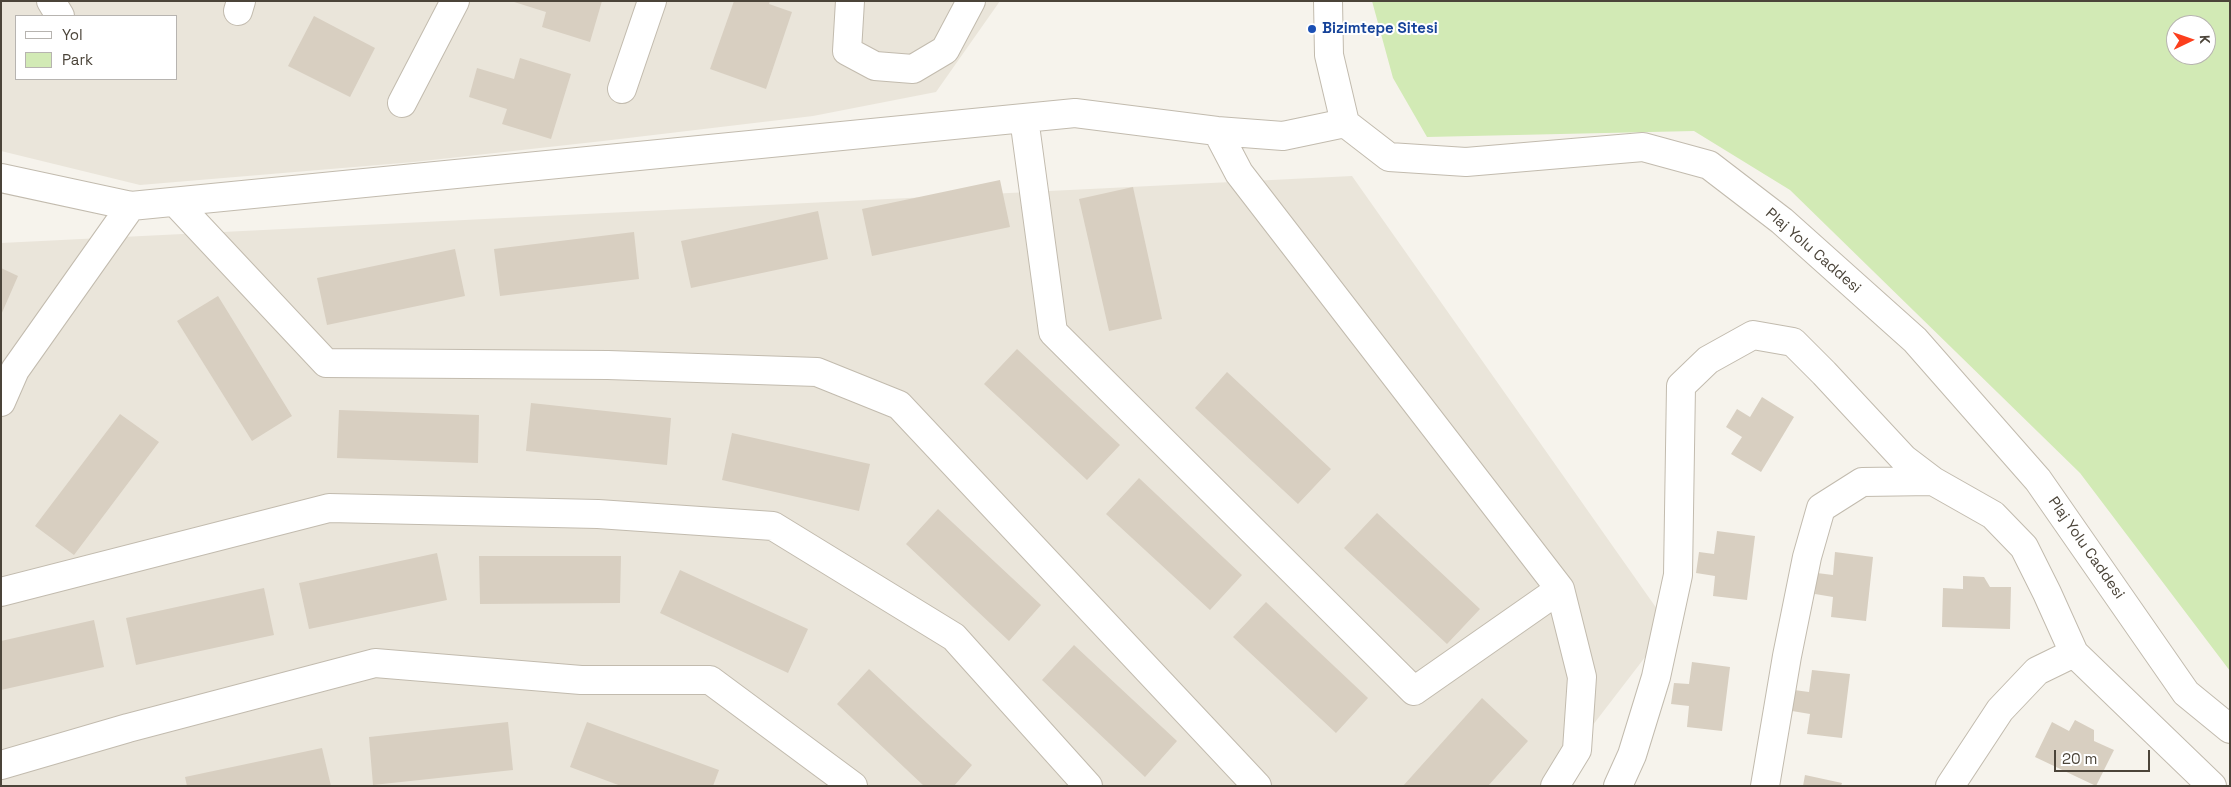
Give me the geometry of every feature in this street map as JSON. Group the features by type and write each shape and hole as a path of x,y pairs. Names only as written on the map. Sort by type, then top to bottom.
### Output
{"street":[{"path":"51,1 59,15"},
{"path":"402,102 455,1"},
{"path":"622,89 652,1"},
{"path":"850,1 847,51 875,66 913,68 945,50 971,1"},
{"path":"1,178 131,206 1075,113 1217,131 1283,136 1345,123 1329,55 1328,1"},
{"path":"1024,118 1053,332 1414,691 1560,589"},
{"name":"Plaj Yolu Caddesi","path":"1345,123 1389,158 1466,162 1643,147 1709,165 1782,221 1915,340 2038,480 2186,693 2230,729"},
{"path":"1217,131 1239,173 1560,589 1582,677 1577,750 1555,786"},
{"path":"175,202 326,363 608,365 816,372 899,405 1258,786"},
{"path":"1,402 15,370 131,206"},
{"path":"1618,786 1632,755 1656,677 1678,575 1681,386 1708,360 1753,335 1793,342 1904,459 1933,481 1994,515 2024,547 2048,593 2074,653 2212,786"},
{"path":"1765,786 1807,558 1821,508 1862,482 1933,481"},
{"path":"1,592 329,508 598,514 772,526 954,637 1088,786"},
{"path":"1950,786 2000,710 2037,672 2074,653"},
{"path":"1,765 128,728 375,663 581,680 710,680 853,786"}],"shaded area":[{"path":"1,1 1000,1 936,92 813,116 603,141 414,162 140,185 1,151"},
{"path":"1352,176 1669,626 1546,786 1,786 1,243"}],"green space":[{"path":"1372,1 2230,1 2230,671 2080,473 1790,190 1694,131 1427,137 1393,78"}],"building":[{"path":"511,1 602,1 590,42 542,27 546,12"},
{"path":"734,1 770,1 769,4 792,12 766,89 710,69"},
{"path":"314,16 375,48 350,97 288,66"},
{"path":"520,58 571,74 551,139 502,124 507,109 469,97 477,68 514,79"},
{"path":"1000,180 1010,227 872,256 862,209"},
{"path":"1133,187 1162,319 1109,331 1079,199"},
{"path":"818,211 828,259 691,288 681,241"},
{"path":"634,232 639,279 500,296 494,249"},
{"path":"455,249 465,296 327,325 317,278"},
{"path":"1,268 18,276 1,315"},
{"path":"218,296 292,416 252,441 177,321"},
{"path":"1017,349 1120,445 1087,480 984,384"},
{"path":"1227,372 1331,469 1298,504 1195,408"},
{"path":"1762,397 1794,417 1761,472 1731,454 1742,437 1726,427 1737,409 1750,417"},
{"path":"531,403 671,418 667,465 526,451"},
{"path":"339,410 479,415 478,463 337,458"},
{"path":"120,414 159,442 74,555 35,526"},
{"path":"732,433 870,464 859,511 722,480"},
{"path":"1139,478 1242,575 1210,610 1106,514"},
{"path":"938,509 1041,605 1009,641 906,544"},
{"path":"1377,513 1480,609 1447,644 1344,548"},
{"path":"1717,531 1755,536 1747,600 1713,596 1715,576 1696,573 1699,552 1714,554"},
{"path":"1835,552 1873,557 1866,621 1831,617 1833,597 1815,594 1817,573 1833,575"},
{"path":"437,553 447,600 309,629 299,583"},
{"path":"479,556 621,556 620,603 480,604"},
{"path":"680,570 808,629 788,673 660,613"},
{"path":"1963,576 1984,577 1990,587 2011,587 2010,629 1942,627 1943,588 1963,589"},
{"path":"264,588 274,635 136,665 126,618"},
{"path":"1266,602 1368,698 1336,733 1233,637"},
{"path":"94,620 104,667 1,690 1,641"},
{"path":"1074,645 1177,741 1145,777 1042,680"},
{"path":"1692,662 1730,667 1722,731 1687,727 1689,706 1671,704 1674,683 1689,684"},
{"path":"869,669 972,765 954,786 924,786 837,704"},
{"path":"1812,670 1850,674 1842,738 1807,734 1810,714 1792,711 1794,690 1809,692"},
{"path":"1482,698 1528,741 1488,786 1403,786"},
{"path":"2075,720 2094,730 2094,741 2114,750 2096,786 2035,757 2052,722 2069,731"},
{"path":"508,722 513,770 373,785 369,737"},
{"path":"587,722 719,770 713,786 621,786 570,767"},
{"path":"322,748 331,786 187,786 185,777"},
{"path":"1805,775 1842,783 1841,786 1803,786"}],"place":[{"name":"Bizimtepe Sitesi","path":"1312,29"}]}
